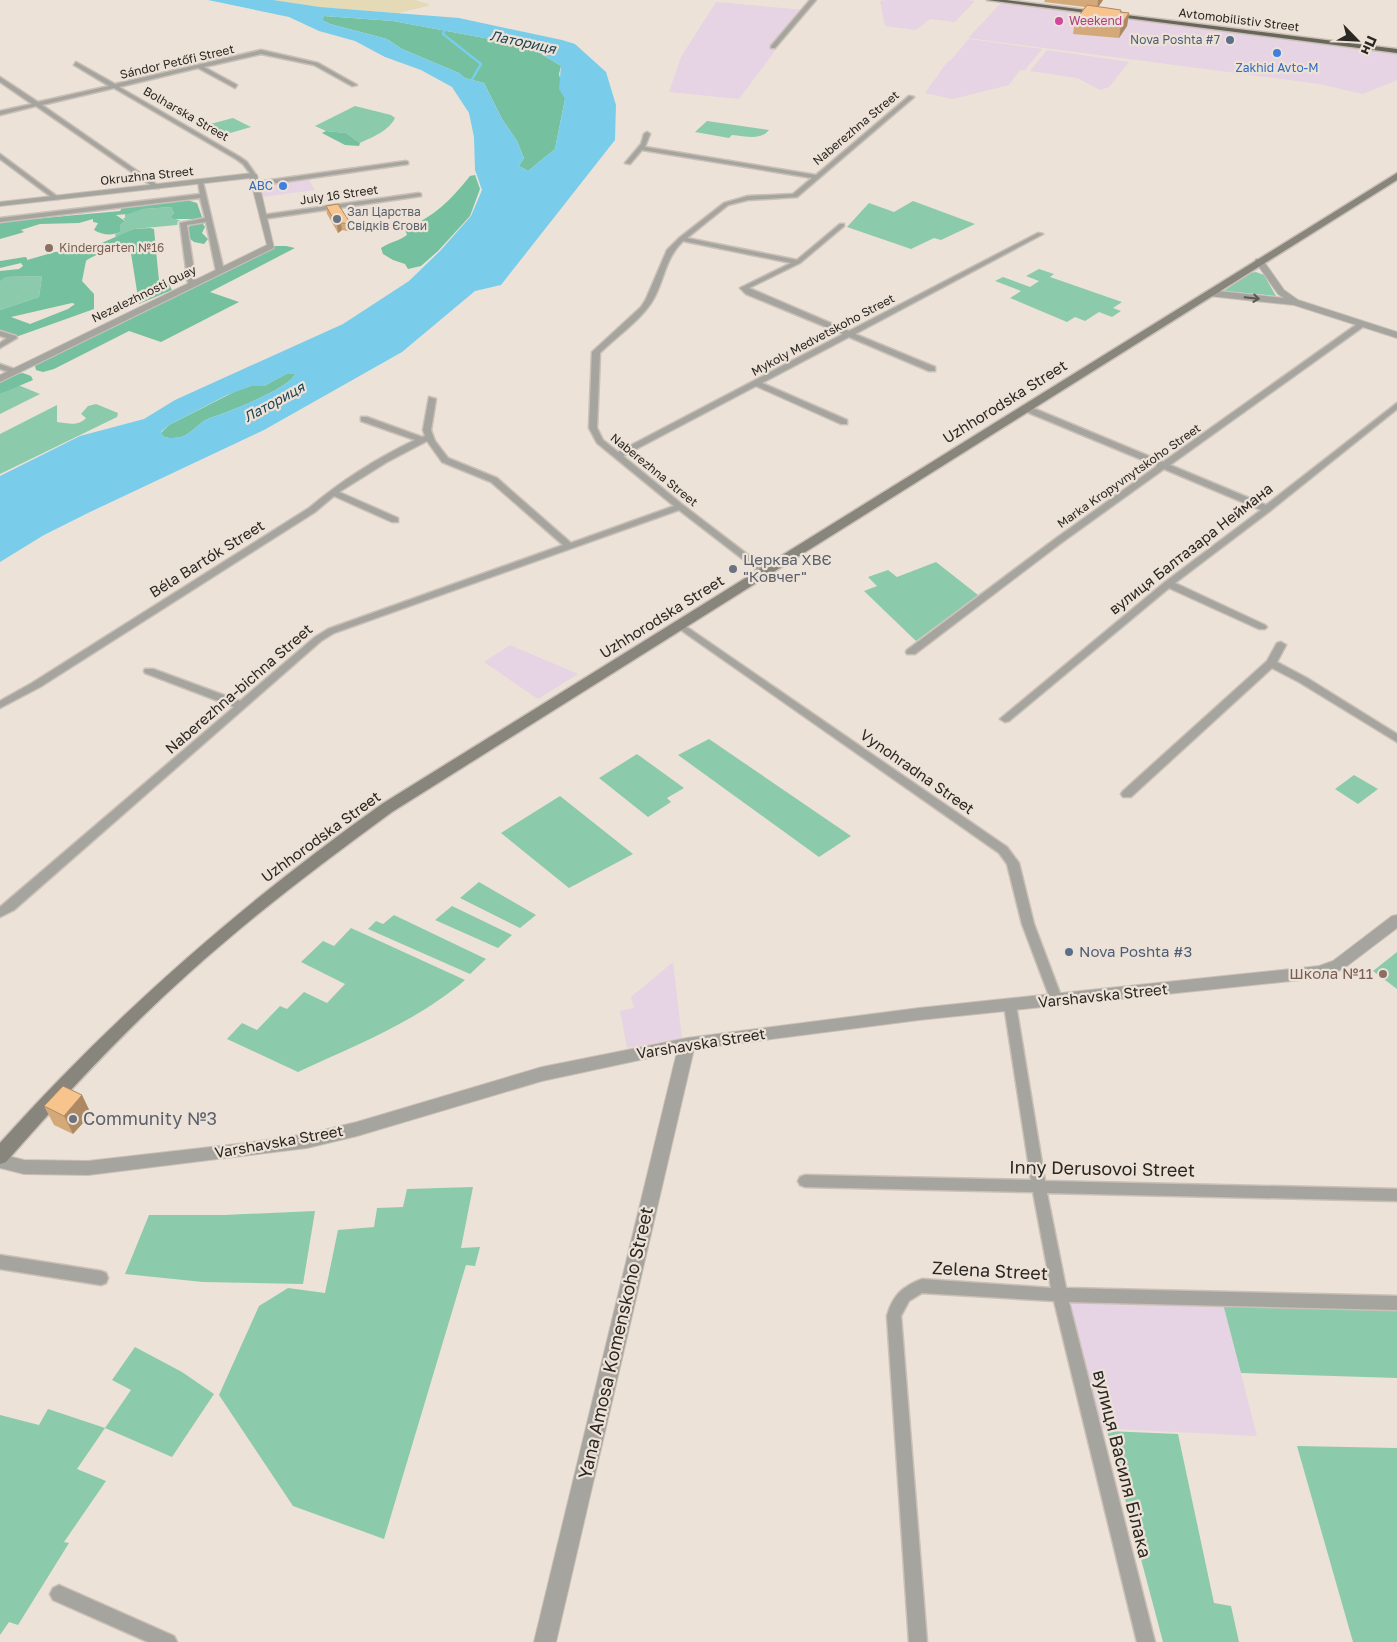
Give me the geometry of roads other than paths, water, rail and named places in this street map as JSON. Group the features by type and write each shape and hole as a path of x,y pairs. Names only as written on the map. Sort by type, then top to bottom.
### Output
{"highway":[{"name":"Avtomobilistiv Street","path":"990,0 1397,51"}],"main road":[{"name":"Uzhhorodska Street","path":"0,1156 45,1104 121,1024 191,959 271,892 387,808 681,626 1025,408 1397,176"}],"street":[{"path":"773,47 813,0"},
{"name":"Sándor Petőfi Street","path":"0,113 261,52 316,64 354,85"},
{"name":"Bolharska Street","path":"76,64 246,163 255,179"},
{"path":"200,67 235,86"},
{"path":"0,78 157,187"},
{"name":"Naberezhna Street","path":"766,572 680,507 600,441 593,428 596,352 644,308 650,299 669,251 680,239 726,204 748,198 795,196 911,97"},
{"path":"628,163 640,148 647,134"},
{"name":"Naberezhna Street","path":"640,148 816,177"},
{"path":"0,156 56,198"},
{"name":"July 16 Street","path":"255,179 406,163"},
{"path":"255,179 262,217"},
{"name":"Okruzhna Street","path":"0,204 200,182 255,179"},
{"path":"200,182 220,271"},
{"name":"July 16 Street","path":"262,217 419,195"},
{"path":"0,220 202,196"},
{"name":"Nezalezhnosti Quay","path":"0,379 271,246 262,217"},
{"path":"192,284 183,223 208,220"},
{"path":"842,225 798,262 744,288 848,335 932,369"},
{"name":"Mykoly Medvetskoho Street","path":"618,456 1040,234"},
{"path":"680,239 798,262"},
{"path":"1259,261 1282,292 1296,302"},
{"path":"1209,293 1296,302 1397,335"},
{"name":"Marka Kropyvnytskoho Street","path":"911,652 1058,541 1363,324"},
{"path":"0,333 13,338 0,346"},
{"path":"0,366 14,372"},
{"path":"756,382 844,422"},
{"path":"426,439 432,399"},
{"name":"вулиця Балтазара Неймана","path":"1005,719 1168,584 1267,509 1397,405"},
{"path":"1025,408 1267,509"},
{"path":"364,419 426,439 445,460 484,474 494,480 569,546"},
{"name":"Béla Bartók Street","path":"0,705 36,685 304,515 334,492 381,463 426,439"},
{"path":"334,492 395,520"},
{"name":"Naberezhna-bichna Street","path":"0,913 10,907 318,639 331,631 680,507"},
{"path":"1168,584 1262,628"},
{"name":"Vynohradna Street","path":"681,626 1002,850 1014,863 1028,924 1057,1001"},
{"path":"1127,794 1271,663 1281,645"},
{"path":"1271,663 1303,680 1397,739"},
{"path":"149,671 242,706"},
{"name":"Varshavska Street","path":"0,1161 24,1167 88,1168 246,1150 307,1141 357,1129 542,1074 687,1044 919,1014 1320,972 1338,965 1397,920"},
{"name":"вулиця Василя Білака","path":"1010,1005 1039,1186 1060,1295 1146,1642"},
{"name":"Yana Amosa Komenskoho Street","path":"545,1642 687,1044"},
{"name":"Inny Derusovoi Street","path":"805,1181 1397,1195"},
{"path":"0,1262 101,1278"},
{"name":"Zelena Street","path":"918,1642 894,1316 898,1300 908,1291 922,1286 1060,1295 1397,1303"},
{"path":"59,1594 168,1642"}],"water":[{"path":"208,0 273,0 320,7 459,18 575,44 606,72 616,105 615,140 501,285 475,291 402,352 264,430 44,535 0,562 0,476 80,436 144,419 175,400 343,324 409,281 440,251 471,216 482,190 475,170 474,137 469,113 452,87 421,70 385,57 355,41 319,31 289,17","holes":["324,16 393,21 522,45 538,52 561,66 559,89 565,99 555,149 528,171 519,166 524,158 517,141 502,119 484,83 465,78 459,73 402,49 387,39 330,24 323,20","286,374 295,374 290,380 270,393 206,420 181,437 169,438 163,436 161,432 169,425 227,395 251,386 264,386"]}],"waterway":[{"name":"Латориця","path":"446,26 443,34 481,64 470,83"}],"place":[{"name":"Weekend","path":"1059,21"},
{"name":"Nova Poshta #7","path":"1230,40"},
{"name":"Zakhid Avto-M","path":"1277,53"},
{"name":"ABC","path":"283,186"},
{"name":"Зал Царства Свідків Єгови","path":"337,219"},
{"name":"Kindergarten №16","path":"49,248"},
{"name":"Церква ХВЄ \"Ковчег\"","path":"733,569"},
{"name":"Nova Poshta #3","path":"1069,952"},
{"name":"Школа №11","path":"1383,974"},
{"name":"Community №3","path":"73,1119"}]}
